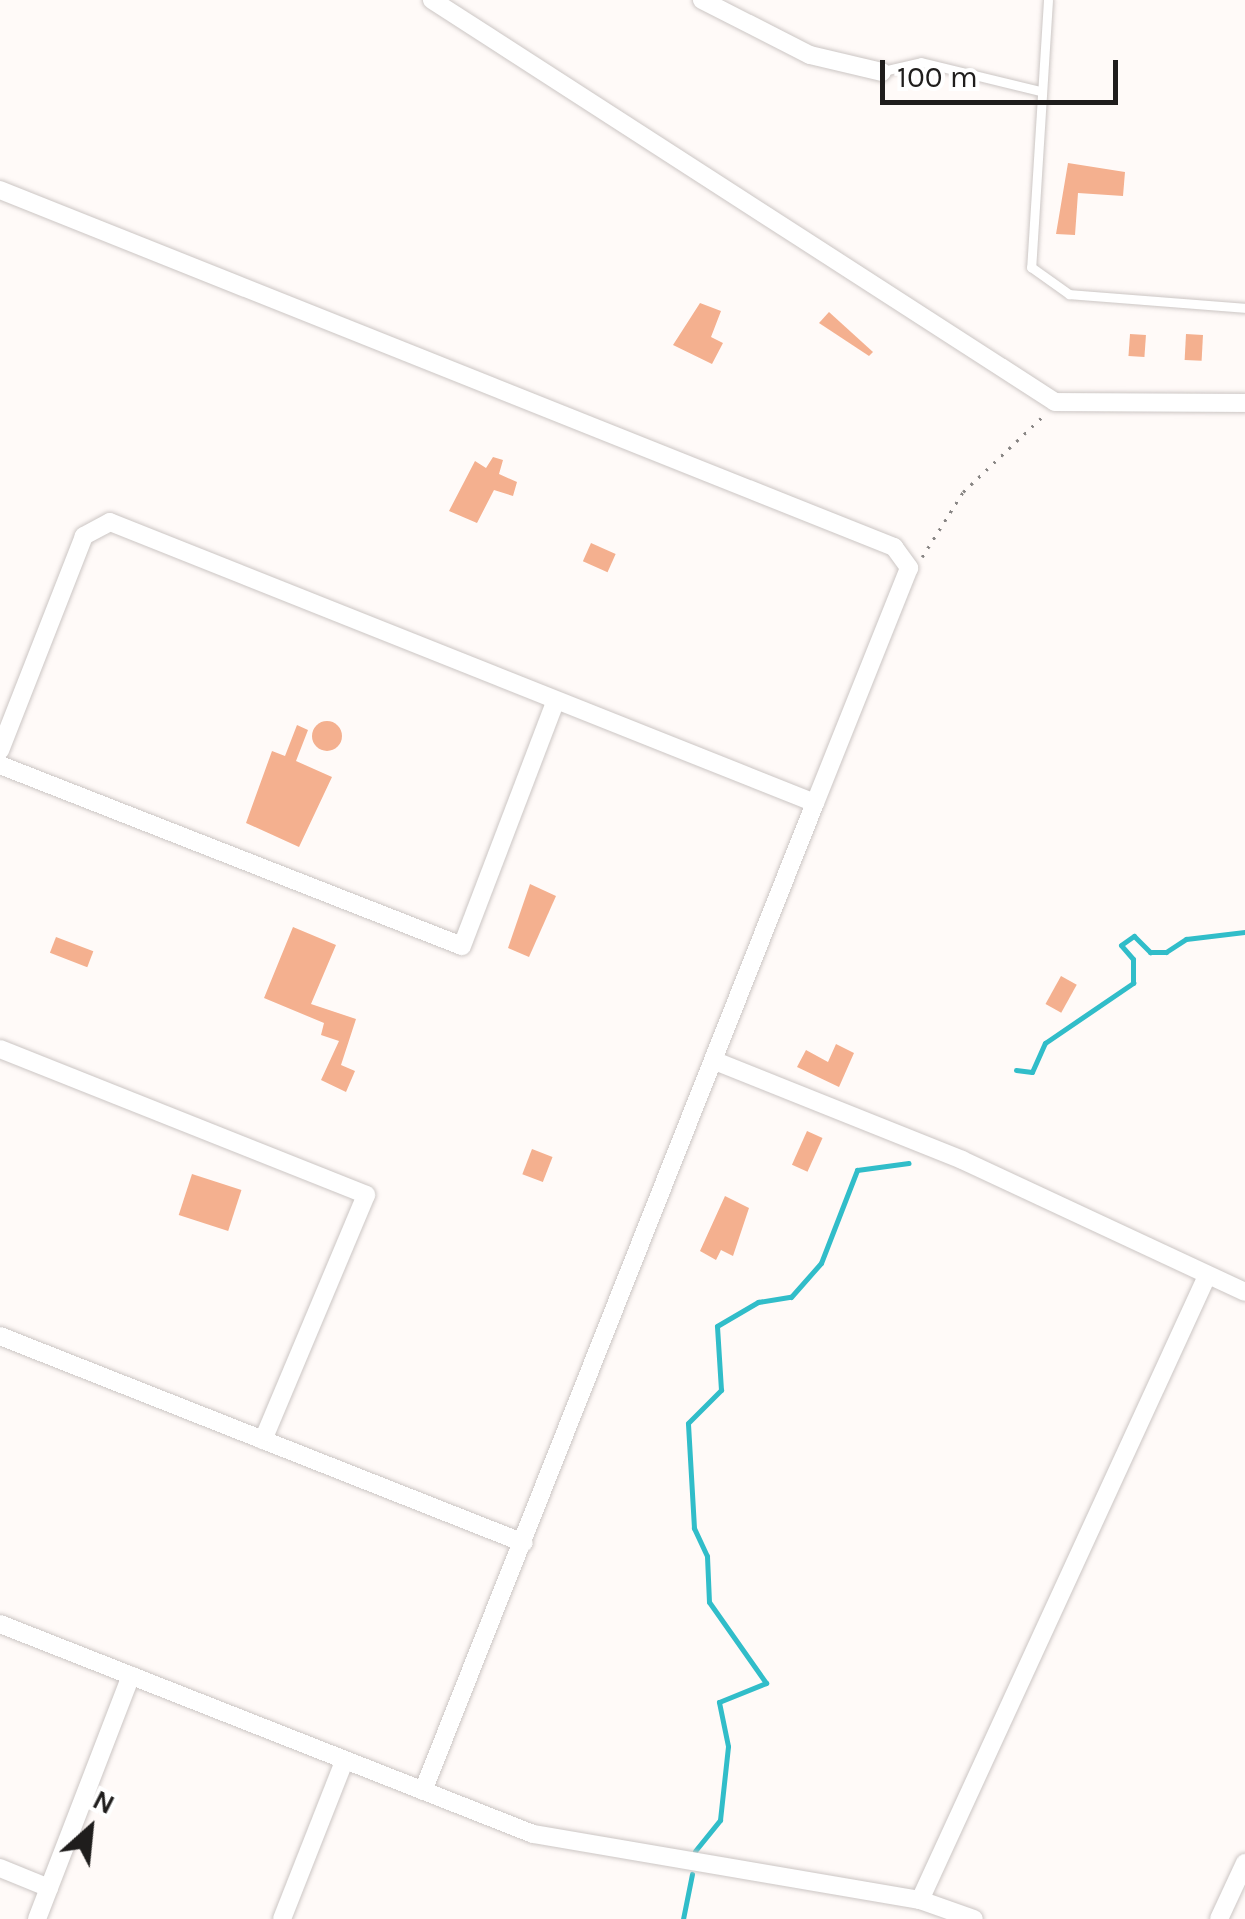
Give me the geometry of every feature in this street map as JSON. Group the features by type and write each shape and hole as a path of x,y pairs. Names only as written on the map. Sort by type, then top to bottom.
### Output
{"street":[{"path":"432,0 1055,402 1245,403"},
{"path":"702,0 810,55 882,72"},
{"path":"0,190 894,547 909,568 423,1791"},
{"path":"0,750 84,536 101,522 815,803"},
{"path":"0,765 462,946 554,702"},
{"path":"0,1049 366,1195 264,1440"},
{"path":"715,1061 962,1160 1245,1292"},
{"path":"920,1900 1206,1276"},
{"path":"0,1336 524,1544"},
{"path":"0,1624 533,1834 920,1900 974,1919"},
{"path":"37,1919 132,1676"},
{"path":"282,1919 344,1762"},
{"path":"1220,1919 1245,1863"},
{"path":"0,1868 49,1888"}],"lane":[{"path":"1048,0 1031,267 1069,294 1245,308"},
{"path":"882,72 921,62 1040,91"}],"path":[{"path":"909,568 932,548 963,492 1055,402"}],"building":[{"path":"1068,163 1125,172 1123,196 1078,193 1075,235 1056,234"},
{"path":"700,303 721,311 711,337 723,343 712,364 673,345"},
{"path":"829,312 873,352 869,356 819,323"},
{"path":"1130,334 1146,335 1144,357 1128,356"},
{"path":"1186,334 1203,335 1202,361 1185,360"},
{"path":"493,457 503,460 499,474 517,482 513,496 494,490 477,523 449,511 475,461 486,468"},
{"path":"591,543 616,554 608,572 583,561"},
{"path":"327,721 337,726 342,736 337,746 327,751 317,746 312,736 317,726"},
{"path":"297,725 308,730 296,761 332,777 299,847 246,823 272,751 285,756"},
{"path":"530,884 556,896 529,957 508,948"},
{"path":"293,927 336,945 311,1004 356,1019 341,1065 355,1071 346,1092 321,1080 339,1041 321,1035 324,1023 264,998"},
{"path":"56,937 93,951 87,967 50,953"},
{"path":"1061,976 1077,985 1061,1013 1045,1004"},
{"path":"836,1044 854,1053 839,1087 797,1067 806,1050 828,1062"},
{"path":"807,1131 823,1138 807,1172 792,1165"},
{"path":"532,1149 553,1157 543,1182 522,1174"},
{"path":"192,1174 241,1190 228,1231 179,1215"},
{"path":"725,1196 749,1208 733,1256 721,1250 716,1260 700,1251"}],"waterway":[{"path":"1016,1070 1032,1072 1045,1043 1133,983 1133,959 1121,945 1134,936 1150,952 1166,952 1186,939 1245,932"},
{"path":"695,1851 720,1820 728,1746 719,1702 766,1683 709,1602 707,1556 694,1528 688,1423 721,1390 717,1326 758,1302 791,1297 821,1263 857,1170 909,1163"},
{"path":"683,1919 692,1874"}]}
